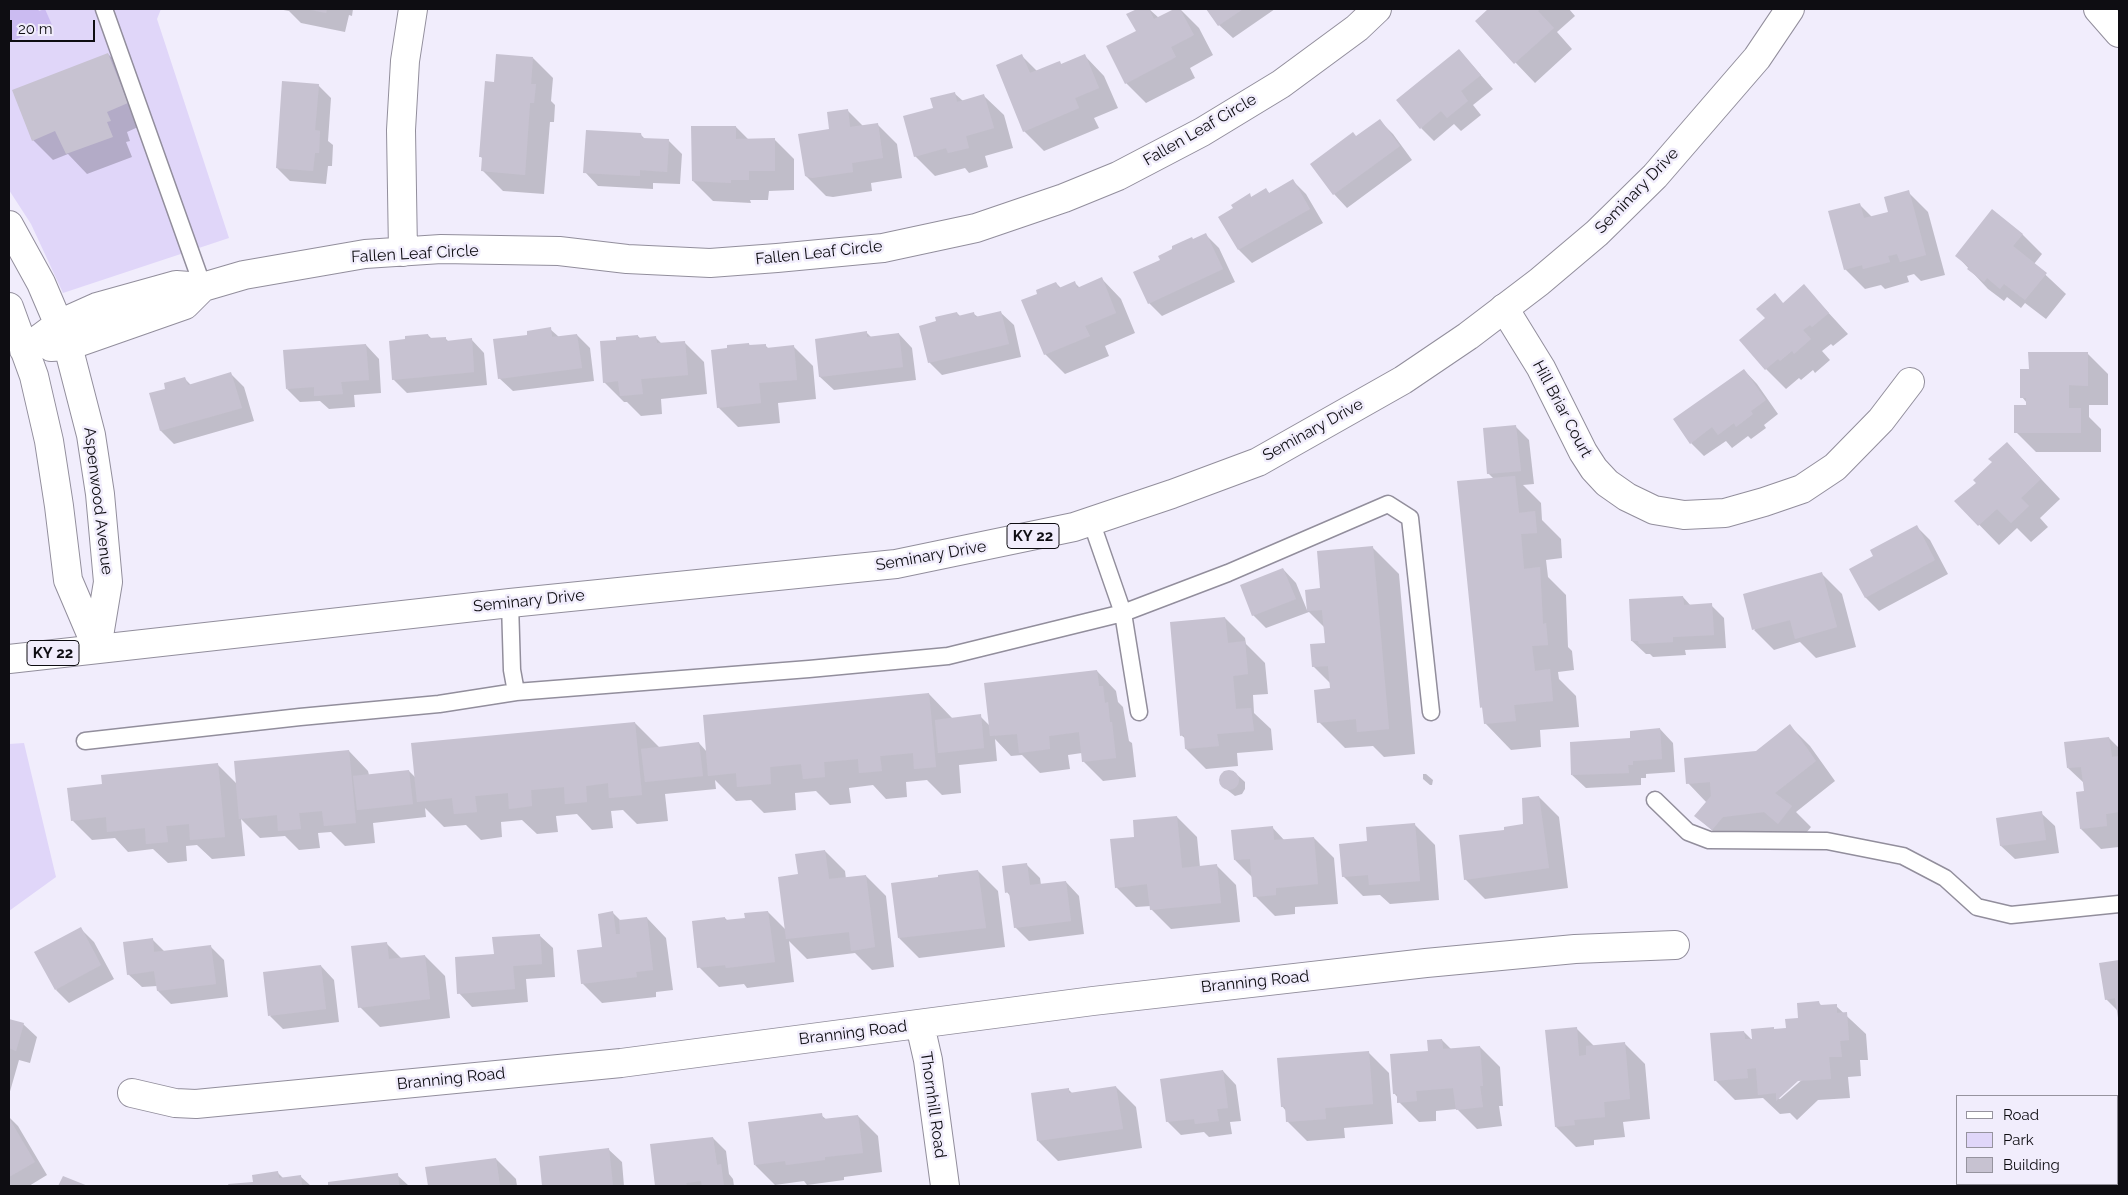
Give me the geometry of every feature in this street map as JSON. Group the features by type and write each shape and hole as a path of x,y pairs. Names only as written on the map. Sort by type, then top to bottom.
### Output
{"street":[{"path":"403,252 401,130 405,61 413,9"},
{"name":"Fallen Leaf Circle","path":"24,350 63,335 98,307 176,285 203,288 244,275 365,254 441,249 559,251 627,259 710,262 883,248 976,228 1064,198 1118,176 1202,132 1281,84 1357,28 1377,9"},
{"name":"Seminary Drive","path":"9,659 510,603 896,564 1074,526 1172,494 1258,462 1403,380 1539,282 1597,233 1655,176 1757,58 1790,9"},
{"name":"Aspenwood Avenue","path":"9,225 41,283 63,335 92,436 100,494 108,582 97,648"},
{"path":"9,307 34,376 49,442 68,580 97,648"},
{"name":"Hill Briar Court","path":"1504,308 1541,368 1583,452 1594,469 1607,483 1627,497 1654,510 1684,515 1725,513 1802,489 1835,467 1881,420 1910,382"},
{"name":"Branning Road","path":"132,1093 175,1103 196,1104 621,1063 920,1025 1093,1000 1416,964 1575,949 1675,945"},
{"name":"Thornhill Road","path":"920,1025 928,1060 945,1186"}],"lane":[{"path":"104,9 203,288"},
{"path":"86,741 291,718 439,704 516,692 948,656 1123,613 1228,572 1388,504 1410,518 1431,712"},
{"path":"1091,521 1123,613 1139,712"},
{"path":"510,603 512,670 516,692"},
{"path":"1654,800 1688,832 1709,840 1827,841 1903,856 1945,878 1977,907 2011,915 2119,904"}],"green space":[{"path":"9,9 161,9 157,19 229,238 63,293 31,224 9,190"},
{"path":"24,743 56,877 9,911 9,744"}],"shaded area":[{"path":"9,9 38,9 39,11 45,9 52,25 9,42"}],"building":[{"path":"307,9 327,9 326,13"},
{"path":"1137,9 1149,9 1154,19 1174,9 1180,9 1194,35 1171,47 1176,57 1125,84 1106,46 1136,31 1126,14"},
{"path":"1206,9 1243,9 1218,26"},
{"path":"1488,9 1541,9 1538,11 1554,28 1514,64 1475,21"},
{"path":"1459,49 1481,75 1461,91 1468,101 1447,118 1441,111 1420,129 1396,100"},
{"path":"108,53 128,103 107,112 111,121 107,122 113,137 66,154 55,131 32,141 12,90"},
{"path":"496,54 533,57 531,84 536,84 534,103 530,103 525,175 481,171 482,157 479,157 485,81 494,82"},
{"path":"1022,54 1030,73 1060,61 1061,64 1085,54 1099,88 1075,98 1079,108 1023,132 996,65"},
{"path":"282,81 319,84 315,130 320,131 319,153 315,153 313,171 276,168"},
{"path":"955,92 957,102 984,94 994,128 966,136 969,148 948,153 946,148 914,157 903,116 933,108 930,98"},
{"path":"848,109 850,127 878,123 883,158 852,163 853,172 812,178 805,176 798,134 829,129 827,112"},
{"path":"1380,119 1400,146 1333,195 1310,164 1353,132 1356,136"},
{"path":"691,126 736,126 736,139 775,138 775,171 749,171 749,180 731,180 731,183 692,181"},
{"path":"586,130 641,133 642,138 669,139 667,172 640,170 640,176 583,173"},
{"path":"1293,179 1310,209 1238,250 1218,217 1233,208 1231,205 1250,193 1251,197 1266,188 1269,193"},
{"path":"1909,190 1926,255 1900,262 1897,254 1888,256 1890,262 1863,269 1862,265 1844,270 1828,211 1860,203 1864,218 1888,212 1884,197"},
{"path":"1992,209 2023,234 2013,246 2047,273 2025,300 2004,284 2000,289 1987,278 1984,282 1967,269 1969,267 1955,256"},
{"path":"1206,233 1223,269 1148,304 1133,272 1160,260 1158,256 1172,249 1172,246"},
{"path":"1102,277 1116,313 1085,326 1090,336 1044,355 1021,300 1037,294 1036,290 1056,282 1059,288 1075,281 1077,288"},
{"path":"1804,284 1829,313 1812,327 1810,325 1803,330 1811,339 1794,354 1792,351 1780,361 1778,359 1765,370 1739,340 1765,318 1756,309 1775,293 1783,303"},
{"path":"1001,311 1009,344 928,363 919,326 936,321 935,317 957,312 958,316 974,312 975,317"},
{"path":"551,327 552,337 577,334 582,368 498,379 493,339 527,335 527,331"},
{"path":"867,331 867,337 899,333 903,367 819,377 815,339"},
{"path":"428,334 429,338 446,337 446,341 472,338 474,372 392,380 389,341 405,339 405,336"},
{"path":"638,335 638,338 656,336 657,343 685,341 688,375 641,379 643,394 620,396 618,381 603,383 600,341 616,340 616,337"},
{"path":"749,343 749,345 766,344 766,348 794,345 797,380 759,383 761,403 717,408 711,350 727,348 727,345"},
{"path":"366,344 369,380 341,382 343,394 314,396 314,387 286,389 283,350"},
{"path":"2028,352 2088,352 2088,386 2069,385 2069,408 2081,408 2081,433 2014,433 2014,405 2026,405 2026,398 2020,398 2020,369 2029,369"},
{"path":"1744,369 1766,400 1751,411 1753,414 1736,427 1734,423 1718,435 1712,427 1690,444 1673,419"},
{"path":"231,372 242,408 160,431 149,393 165,389 164,383 185,377 188,385"},
{"path":"1516,425 1521,471 1487,474 1483,428"},
{"path":"2007,442 2041,479 2021,498 2029,506 2011,523 1997,509 1978,526 1954,501 1976,483 1973,480 1992,462 1988,459"},
{"path":"1515,476 1519,513 1535,511 1537,533 1521,534 1524,569 1540,567 1543,624 1546,623 1548,645 1532,646 1535,671 1550,669 1553,701 1514,705 1516,721 1484,724 1482,707 1480,708 1457,481"},
{"path":"1917,525 1935,560 1865,598 1849,569 1873,556 1870,550"},
{"path":"1373,546 1389,729 1357,732 1356,719 1317,723 1314,690 1330,688 1328,666 1312,667 1310,644 1325,643 1322,610 1307,611 1305,590 1320,588 1317,551"},
{"path":"1283,568 1296,599 1252,616 1240,585"},
{"path":"1822,572 1837,627 1795,639 1790,620 1752,630 1743,594"},
{"path":"1683,596 1684,605 1712,603 1714,635 1673,637 1673,642 1639,644 1638,641 1631,641 1629,599"},
{"path":"1225,617 1228,643 1245,641 1248,674 1233,676 1236,709 1251,708 1254,731 1217,734 1219,746 1185,749 1184,735 1180,736 1170,622"},
{"path":"1097,670 1099,686 1103,686 1105,703 1108,702 1116,758 1082,762 1079,732 1049,736 1050,749 1019,753 1017,734 990,736 984,683"},
{"path":"929,693 936,767 914,769 913,753 880,756 882,771 859,773 858,759 824,762 825,777 803,779 801,764 770,767 771,784 737,787 736,773 708,776 703,715"},
{"path":"981,714 984,748 938,753 935,720"},
{"path":"635,722 642,795 609,798 608,783 586,786 587,802 565,804 564,787 531,790 532,806 509,809 508,793 475,796 477,812 454,814 452,798 417,802 411,743"},
{"path":"1790,724 1816,761 1775,793 1792,806 1778,824 1764,812 1723,817 1712,830 1694,816 1711,796 1710,782 1686,784 1684,758 1756,751"},
{"path":"1660,728 1662,759 1633,761 1633,765 1628,765 1629,773 1571,775 1570,742 1630,738 1630,731"},
{"path":"2109,737 2112,757 2119,756 2119,812 2106,814 2107,826 2080,829 2076,792 2084,791 2081,767 2067,768 2064,742"},
{"path":"699,742 703,776 645,782 641,749"},
{"path":"349,750 356,823 324,826 322,811 299,813 301,829 278,831 277,815 239,819 234,761"},
{"path":"218,763 225,837 190,840 189,824 166,826 168,842 146,844 145,828 107,832 106,817 71,821 67,788 102,784 101,775"},
{"path":"409,770 413,804 357,810 353,776"},
{"path":"1225,770 1233,770 1239,776 1239,784 1233,790 1225,790 1219,784 1219,776"},
{"path":"1539,796 1549,868 1464,880 1459,835 1504,830 1504,827 1523,824 1522,798"},
{"path":"2042,811 2046,840 2000,846 1996,818"},
{"path":"1177,816 1182,868 1217,864 1221,903 1150,910 1147,884 1115,888 1110,839 1134,837 1133,820"},
{"path":"1415,823 1420,881 1369,885 1368,875 1342,877 1339,844 1367,841 1366,827"},
{"path":"1273,826 1274,840 1314,837 1318,884 1276,888 1276,895 1253,897 1250,859 1234,860 1231,830"},
{"path":"825,850 829,879 866,875 875,947 851,951 849,932 786,939 778,877 798,874 795,854"},
{"path":"1027,863 1030,885 1066,881 1071,921 1014,928 1009,892 1005,893 1002,866"},
{"path":"978,870 986,928 898,938 891,883"},
{"path":"613,911 616,934 620,934 619,920 647,917 653,970 636,972 637,977 581,984 577,950 602,947 598,914"},
{"path":"768,911 775,962 726,968 725,965 697,968 692,921 725,917 725,920 745,918 744,913"},
{"path":"81,927 101,965 55,990 34,952"},
{"path":"540,934 542,964 513,966 515,989 457,994 455,957 494,954 492,937"},
{"path":"153,938 154,952 211,945 216,984 157,991 154,971 127,975 123,942"},
{"path":"387,942 389,959 425,955 430,999 358,1008 351,946"},
{"path":"2119,960 2118,1018 2115,998 2105,1000 2099,963"},
{"path":"321,965 326,1009 268,1016 263,972"},
{"path":"1819,1001 1820,1005 1837,1004 1837,1013 1847,1012 1849,1040 1840,1041 1842,1057 1829,1057 1831,1079 1798,1081 1776,1101 1776,1093 1758,1095 1756,1068 1747,1069 1748,1078 1714,1081 1710,1033 1744,1031 1745,1039 1752,1039 1751,1029 1786,1028 1785,1019 1798,1018 1797,1003"},
{"path":"9,1019 24,1023 16,1051 9,1048"},
{"path":"1577,1027 1579,1056 1586,1055 1586,1046 1625,1042 1630,1099 1604,1102 1605,1117 1574,1120 1575,1125 1555,1127 1545,1030"},
{"path":"1442,1039 1443,1049 1480,1046 1483,1086 1480,1086 1483,1107 1456,1110 1453,1088 1416,1091 1417,1101 1397,1103 1397,1094 1393,1094 1390,1054 1428,1051 1427,1040"},
{"path":"1369,1051 1373,1104 1325,1108 1326,1119 1286,1122 1285,1107 1281,1107 1277,1058"},
{"path":"1223,1070 1228,1108 1217,1109 1219,1121 1195,1124 1194,1119 1166,1122 1160,1079"},
{"path":"1116,1086 1123,1129 1037,1141 1031,1093 1069,1088 1069,1093"},
{"path":"822,1113 823,1119 858,1115 863,1153 825,1157 825,1160 786,1165 785,1161 754,1165 748,1122"},
{"path":"9,1118 35,1162 9,1177"},
{"path":"713,1137 717,1165 721,1164 724,1186 702,1186 701,1181 686,1183 687,1186 655,1186 650,1144"},
{"path":"2119,1146 2119,1186 2087,1186 2118,1185"},
{"path":"609,1148 613,1186 542,1186 539,1156"},
{"path":"496,1158 500,1186 428,1186 425,1167"},
{"path":"278,1171 279,1178 301,1175 302,1186 229,1186 228,1184 253,1182 252,1175"},
{"path":"398,1173 399,1186 328,1186 328,1182"},
{"path":"63,1176 88,1186 58,1186"}]}
